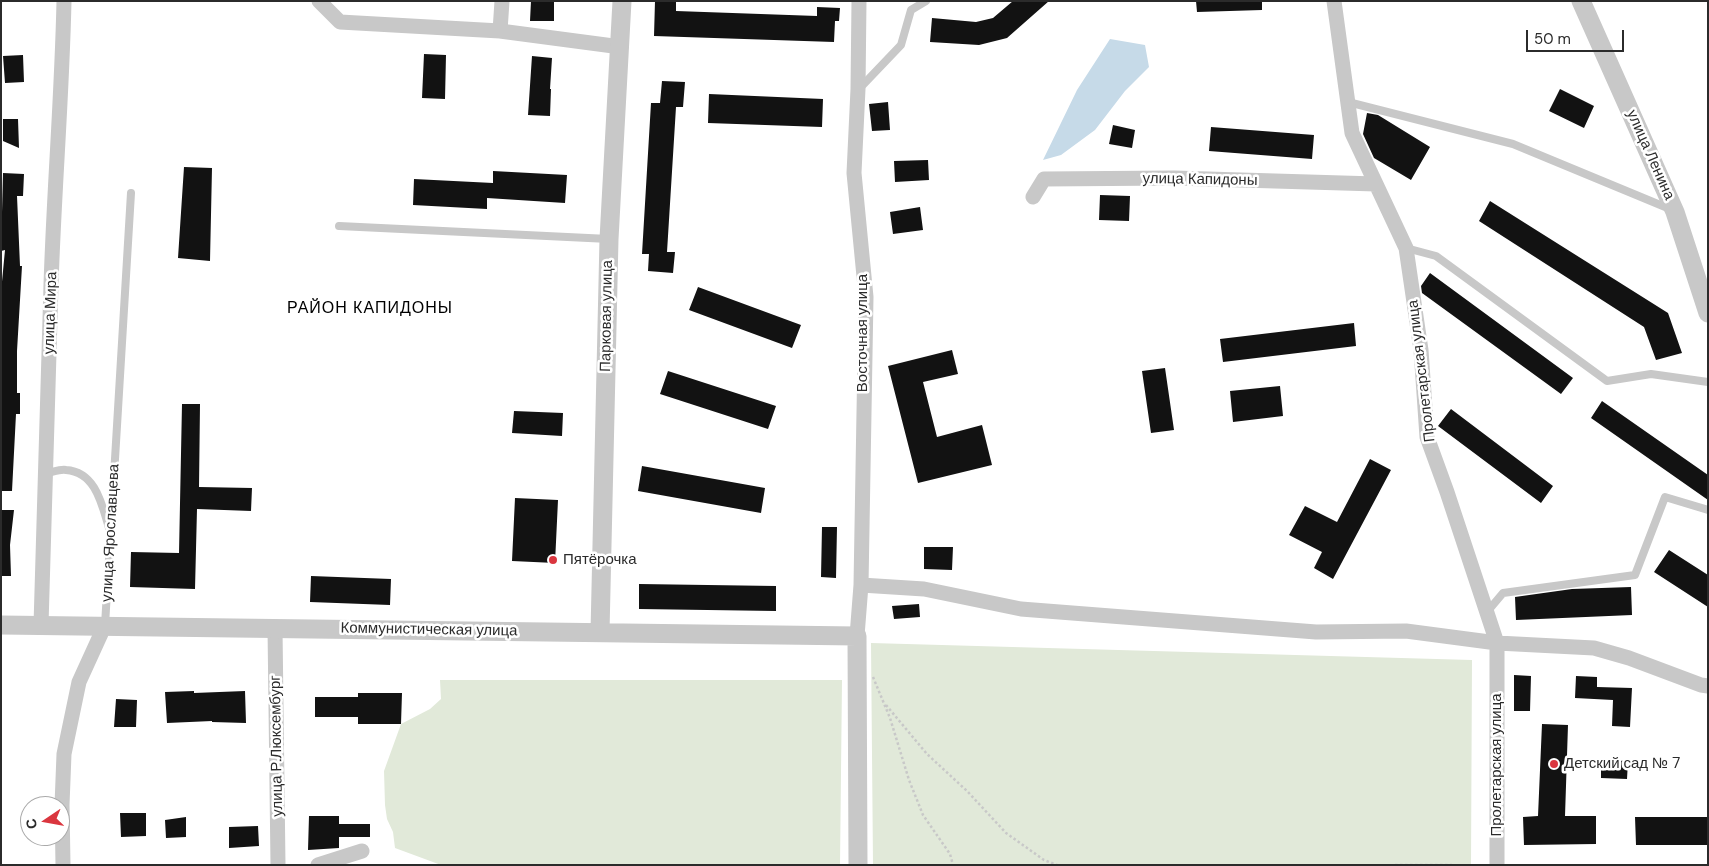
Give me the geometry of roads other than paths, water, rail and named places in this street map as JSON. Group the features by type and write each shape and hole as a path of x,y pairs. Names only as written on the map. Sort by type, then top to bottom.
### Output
{"street":[{"name":"улица Мира","path":"41,625 47,473 51,284 62,83 64,1"},
{"path":"319,1 340,22 500,31 621,47"},
{"path":"500,31 502,1"},
{"name":"Парковая улица","path":"600,632 609,239 621,47 622,1"},
{"name":"Восточная улица","path":"857,636 861,585 866,297 854,172 858,89 859,1"},
{"name":"Пролетарская улица","path":"1334,1 1352,133 1406,248 1421,350 1427,437 1497,644 1497,865"},
{"name":"улица Ленина","path":"1581,1 1675,212 1708,313"},
{"name":"улица Капидоны","path":"1033,197 1044,179 1174,178 1376,184"},
{"path":"861,585 924,589 1021,609 1316,632 1406,632 1497,644 1594,648 1629,658 1708,686"},
{"name":"Коммунистическая улица","path":"1,625 857,636"},
{"name":"улица Ярославцева","path":"63,865 62,805 64,754 79,682 105,626"},
{"name":"улица Р.Люксембург","path":"275,628 278,865"},
{"path":"857,636 858,865"},
{"path":"318,865 362,851"}],"lane":[{"path":"858,89 901,45 911,10 926,1"},
{"path":"1348,102 1513,144 1675,212"},
{"name":"улица Ярославцева","path":"105,626 131,193"},
{"path":"339,226 609,239"},
{"path":"1406,248 1436,256 1607,381 1652,374 1708,382"},
{"path":"47,473 65,470 84,474 98,494 111,533"},
{"path":"1487,613 1503,593 1634,574 1665,498 1708,510"}],"water":[{"path":"1110,39 1145,45 1149,67 1125,91 1095,130 1061,155 1043,160 1077,90"}],"place":[{"name":"Пятёрочка","path":"553,560"},
{"name":"Детский сад № 7","path":"1554,764"}],"district":[{"name":"РАЙОН КАПИДОНЫ","path":"370,309"}]}
